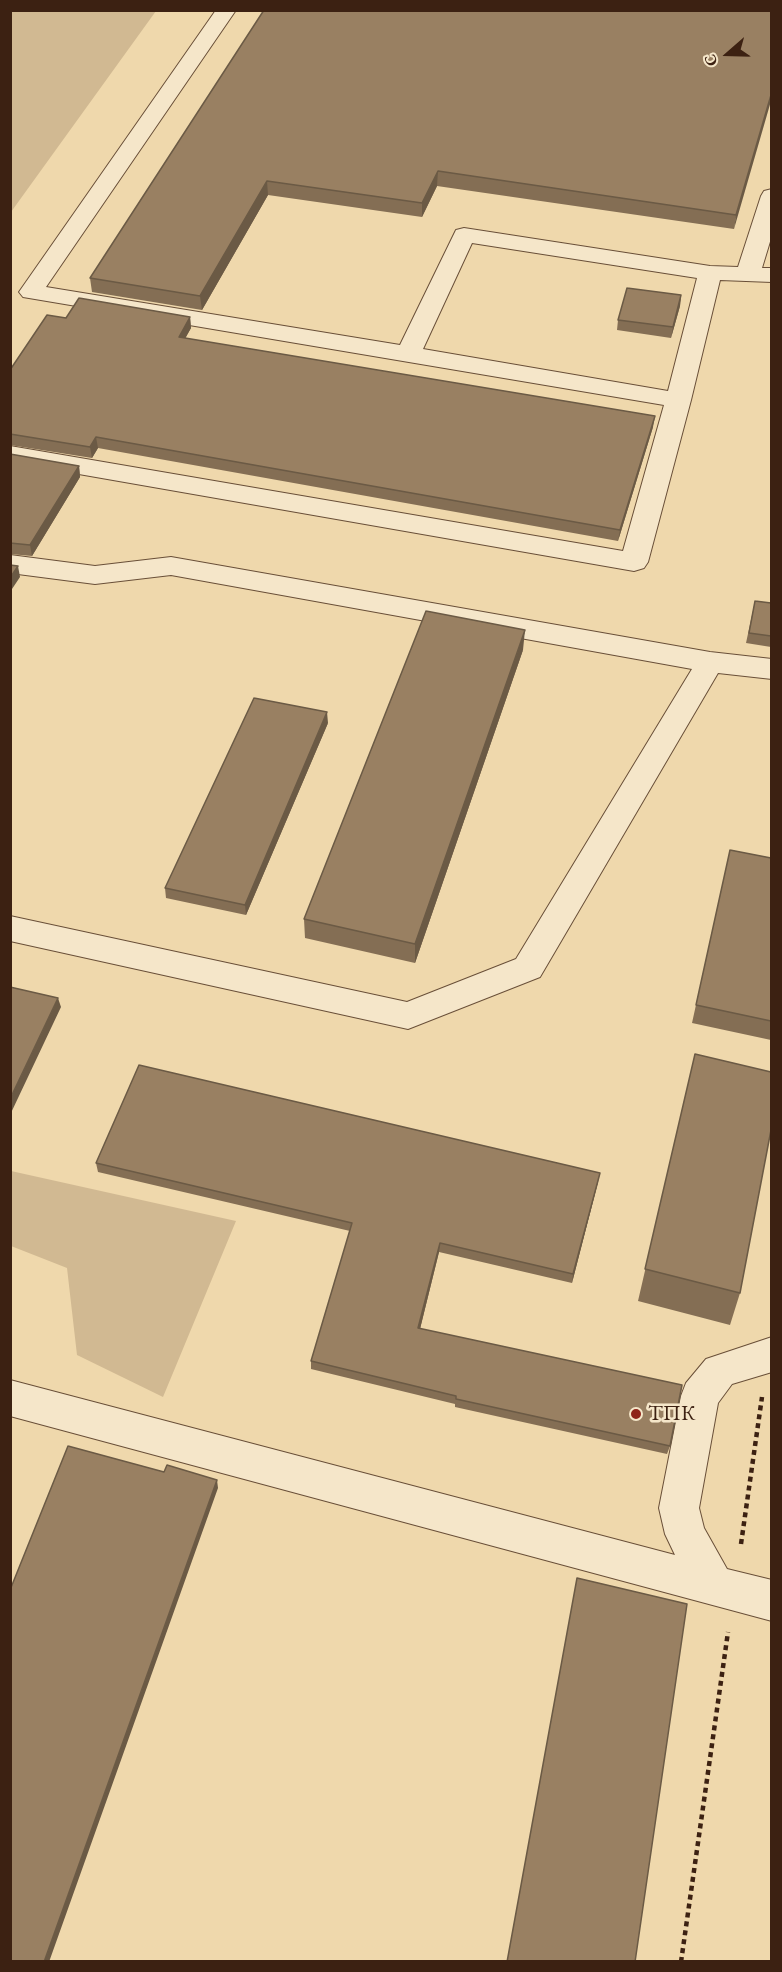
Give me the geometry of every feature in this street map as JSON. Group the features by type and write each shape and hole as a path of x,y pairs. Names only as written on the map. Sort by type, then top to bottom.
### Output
{"lane":[{"path":"226,10 31,292 678,400"},
{"path":"408,354 464,235 710,273 760,275 771,196"},
{"path":"10,454 634,562 710,273"},
{"path":"10,564 95,575 171,566 710,662 771,669"},
{"path":"10,928 408,1017 528,968 710,662"},
{"path":"724,1588 685,1534 679,1508 699,1396 719,1371 770,1355"},
{"path":"10,1398 771,1601"}],"path":[{"path":"681,1962 724,1588 770,1355"}],"shaded area":[{"path":"10,11 156,11 11,212"},
{"path":"11,1171 236,1221 163,1397 77,1355 67,1268 11,1246"}],"building":[{"path":"264,10 771,10 771,95 736,215 438,171 422,203 267,181 200,296 90,278"},
{"path":"627,288 681,295 673,327 618,320"},
{"path":"79,298 190,317 179,337 655,416 620,530 96,437 90,447 10,434 10,370 47,315 66,318"},
{"path":"10,454 79,466 30,545 10,543"},
{"path":"10,565 18,566 10,578"},
{"path":"755,601 771,603 771,636 749,633"},
{"path":"426,611 525,630 415,944 304,919"},
{"path":"254,698 327,712 245,905 165,888"},
{"path":"730,850 771,858 771,1021 696,1005"},
{"path":"10,987 58,998 10,1099"},
{"path":"695,1054 771,1072 771,1130 740,1293 645,1269"},
{"path":"139,1065 600,1173 573,1274 440,1243 418,1328 682,1385 670,1446 456,1399 456,1396 311,1361 352,1223 96,1163"},
{"path":"68,1446 164,1472 167,1465 217,1480 44,1962 10,1962 10,1590"},
{"path":"577,1578 687,1604 635,1962 507,1962"}],"place":[{"name":"ТПК","path":"636,1414"}]}
